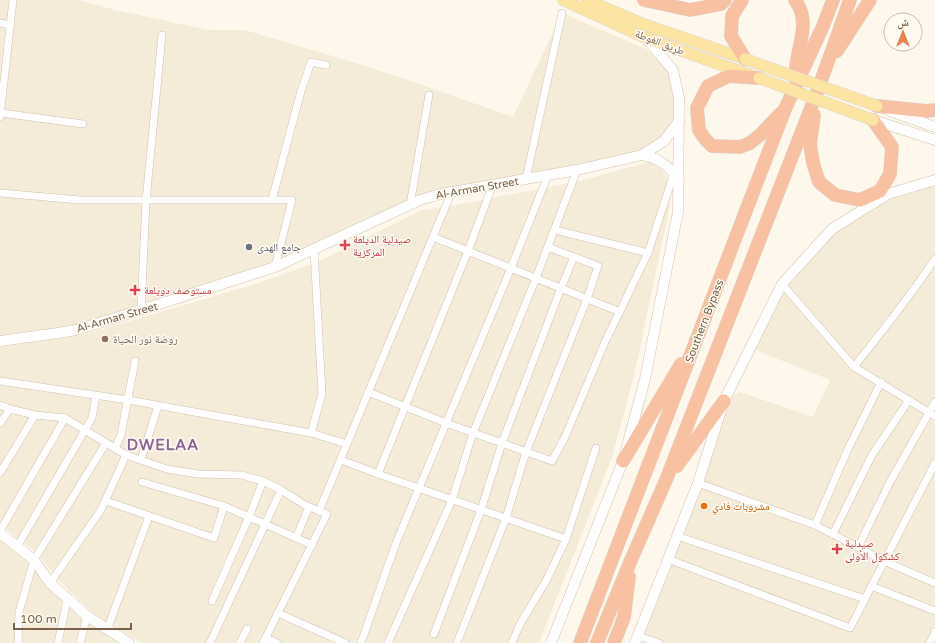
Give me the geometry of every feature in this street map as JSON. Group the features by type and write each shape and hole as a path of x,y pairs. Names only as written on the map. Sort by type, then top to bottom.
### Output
{"highway":[{"path":"644,0 690,10 721,4 725,0"},
{"path":"742,0 732,16 731,36 745,59"},
{"path":"793,90 797,58 803,29 803,17 799,5 795,0"},
{"name":"Southern Bypass","path":"580,643 785,109 823,26 833,0"},
{"name":"Southern Bypass","path":"597,643 666,480 816,95 850,0"},
{"path":"824,71 870,0"},
{"path":"759,78 730,76 708,86 697,108 699,130 705,139 712,146 740,147 750,143 760,135 785,109"},
{"path":"816,95 810,144 813,164 819,182 835,195 860,200 880,191 890,174 892,147 873,120"},
{"path":"877,106 928,111 935,110"},
{"path":"623,461 682,363 695,345"},
{"path":"666,480 724,402"},
{"path":"614,643 624,617 631,560"}],"main road":[{"name":"طريق الغوطة","path":"563,0 646,38 759,78"},
{"path":"587,0 644,24 935,127"},
{"path":"551,643 623,461 645,379 678,212 676,177 680,98 673,70 646,38"},
{"path":"759,78 873,120 935,140"},
{"name":"Al-Arman Street","path":"0,341 76,330 275,267 429,197 452,191 577,170 642,155 664,141 679,121"},
{"path":"642,155 660,160 676,177"},
{"path":"636,639 698,483 724,402 782,284 832,230 888,194 935,180"},
{"path":"0,532 34,560 50,583 67,600 107,630 129,643"}],"street":[{"path":"13,0 1,115 83,124"},
{"path":"526,179 562,13"},
{"path":"0,23 10,25"},
{"path":"141,310 146,201 162,35"},
{"path":"272,200 301,91 311,62 326,64"},
{"path":"410,205 429,95"},
{"path":"388,643 452,500 473,433 555,230 577,170"},
{"path":"361,643 396,543 420,489 548,175"},
{"path":"368,392 446,423 552,461 565,437 605,342 648,253 676,177"},
{"path":"378,474 468,251 493,184"},
{"path":"319,511 452,191"},
{"path":"0,193 80,200 292,200 275,267"},
{"path":"555,230 648,253"},
{"path":"433,236 620,312"},
{"path":"457,643 506,518 526,452 587,299 598,266 548,247"},
{"path":"311,433 322,394 314,250"},
{"path":"434,634 480,510 502,443 574,257"},
{"path":"854,367 903,305 935,259"},
{"path":"782,284 854,367 932,414"},
{"path":"115,448 121,435 135,361"},
{"path":"0,381 128,400 311,433 348,444"},
{"path":"815,525 848,449 880,382"},
{"path":"17,547 86,430 92,418 96,396"},
{"path":"833,534 872,455 909,400"},
{"path":"858,547 890,482 932,414 935,402"},
{"path":"0,405 35,415 65,418 126,455 167,469 198,474 241,475 263,481 309,507 327,514 264,640 277,643"},
{"path":"141,460 158,406"},
{"path":"0,423 10,409"},
{"path":"0,473 35,415"},
{"path":"0,532 65,418"},
{"path":"18,643 19,612 34,560 106,442"},
{"path":"512,643 520,624 546,581 566,539 596,448"},
{"path":"50,583 102,510 126,455"},
{"path":"341,460 566,539"},
{"path":"668,559 850,628 935,463"},
{"path":"212,601 263,481"},
{"path":"142,482 224,506 312,545"},
{"path":"698,483 815,525 884,561 935,583"},
{"path":"210,643 281,490"},
{"path":"106,501 214,538 224,506"},
{"path":"296,538 309,507"},
{"path":"107,630 149,516"},
{"path":"677,536 865,599"},
{"path":"871,586 935,611"},
{"path":"58,643 67,600"},
{"path":"278,613 344,643"},
{"path":"80,643 87,616"},
{"path":"240,643 247,629"},
{"path":"930,643 935,632"},
{"path":"636,639 659,643"}],"shaded area":[{"path":"0,0 78,0 115,10 209,30 245,30 417,83 513,117 562,13 646,49 673,70 679,121 650,151 452,191 294,259 94,325 0,341"},
{"path":"649,162 660,168 666,176 671,193 669,210 634,376 612,457 539,643 142,643 91,611 56,578 39,555 0,524 0,347 83,335 255,284 318,262 422,210 451,206 580,181"},
{"path":"935,180 935,643 635,643 724,401 740,392 813,417 830,380 750,348 782,284 832,229 888,194"},
{"path":"0,533 50,583 129,643 0,643"}],"place":[{"name":"صيدلية الديلعة المركزية","path":"345,245"},
{"name":"جامع الهدى","path":"249,247"},
{"name":"مستوصف دويلعة","path":"135,290"},
{"name":"روضة نور الحياة","path":"105,339"},
{"name":"مشروبات فادي","path":"704,506"},
{"name":"صيدلية كشكول الأولى","path":"837,549"}],"district":[{"name":"DWELAA","path":"163,445"}]}
